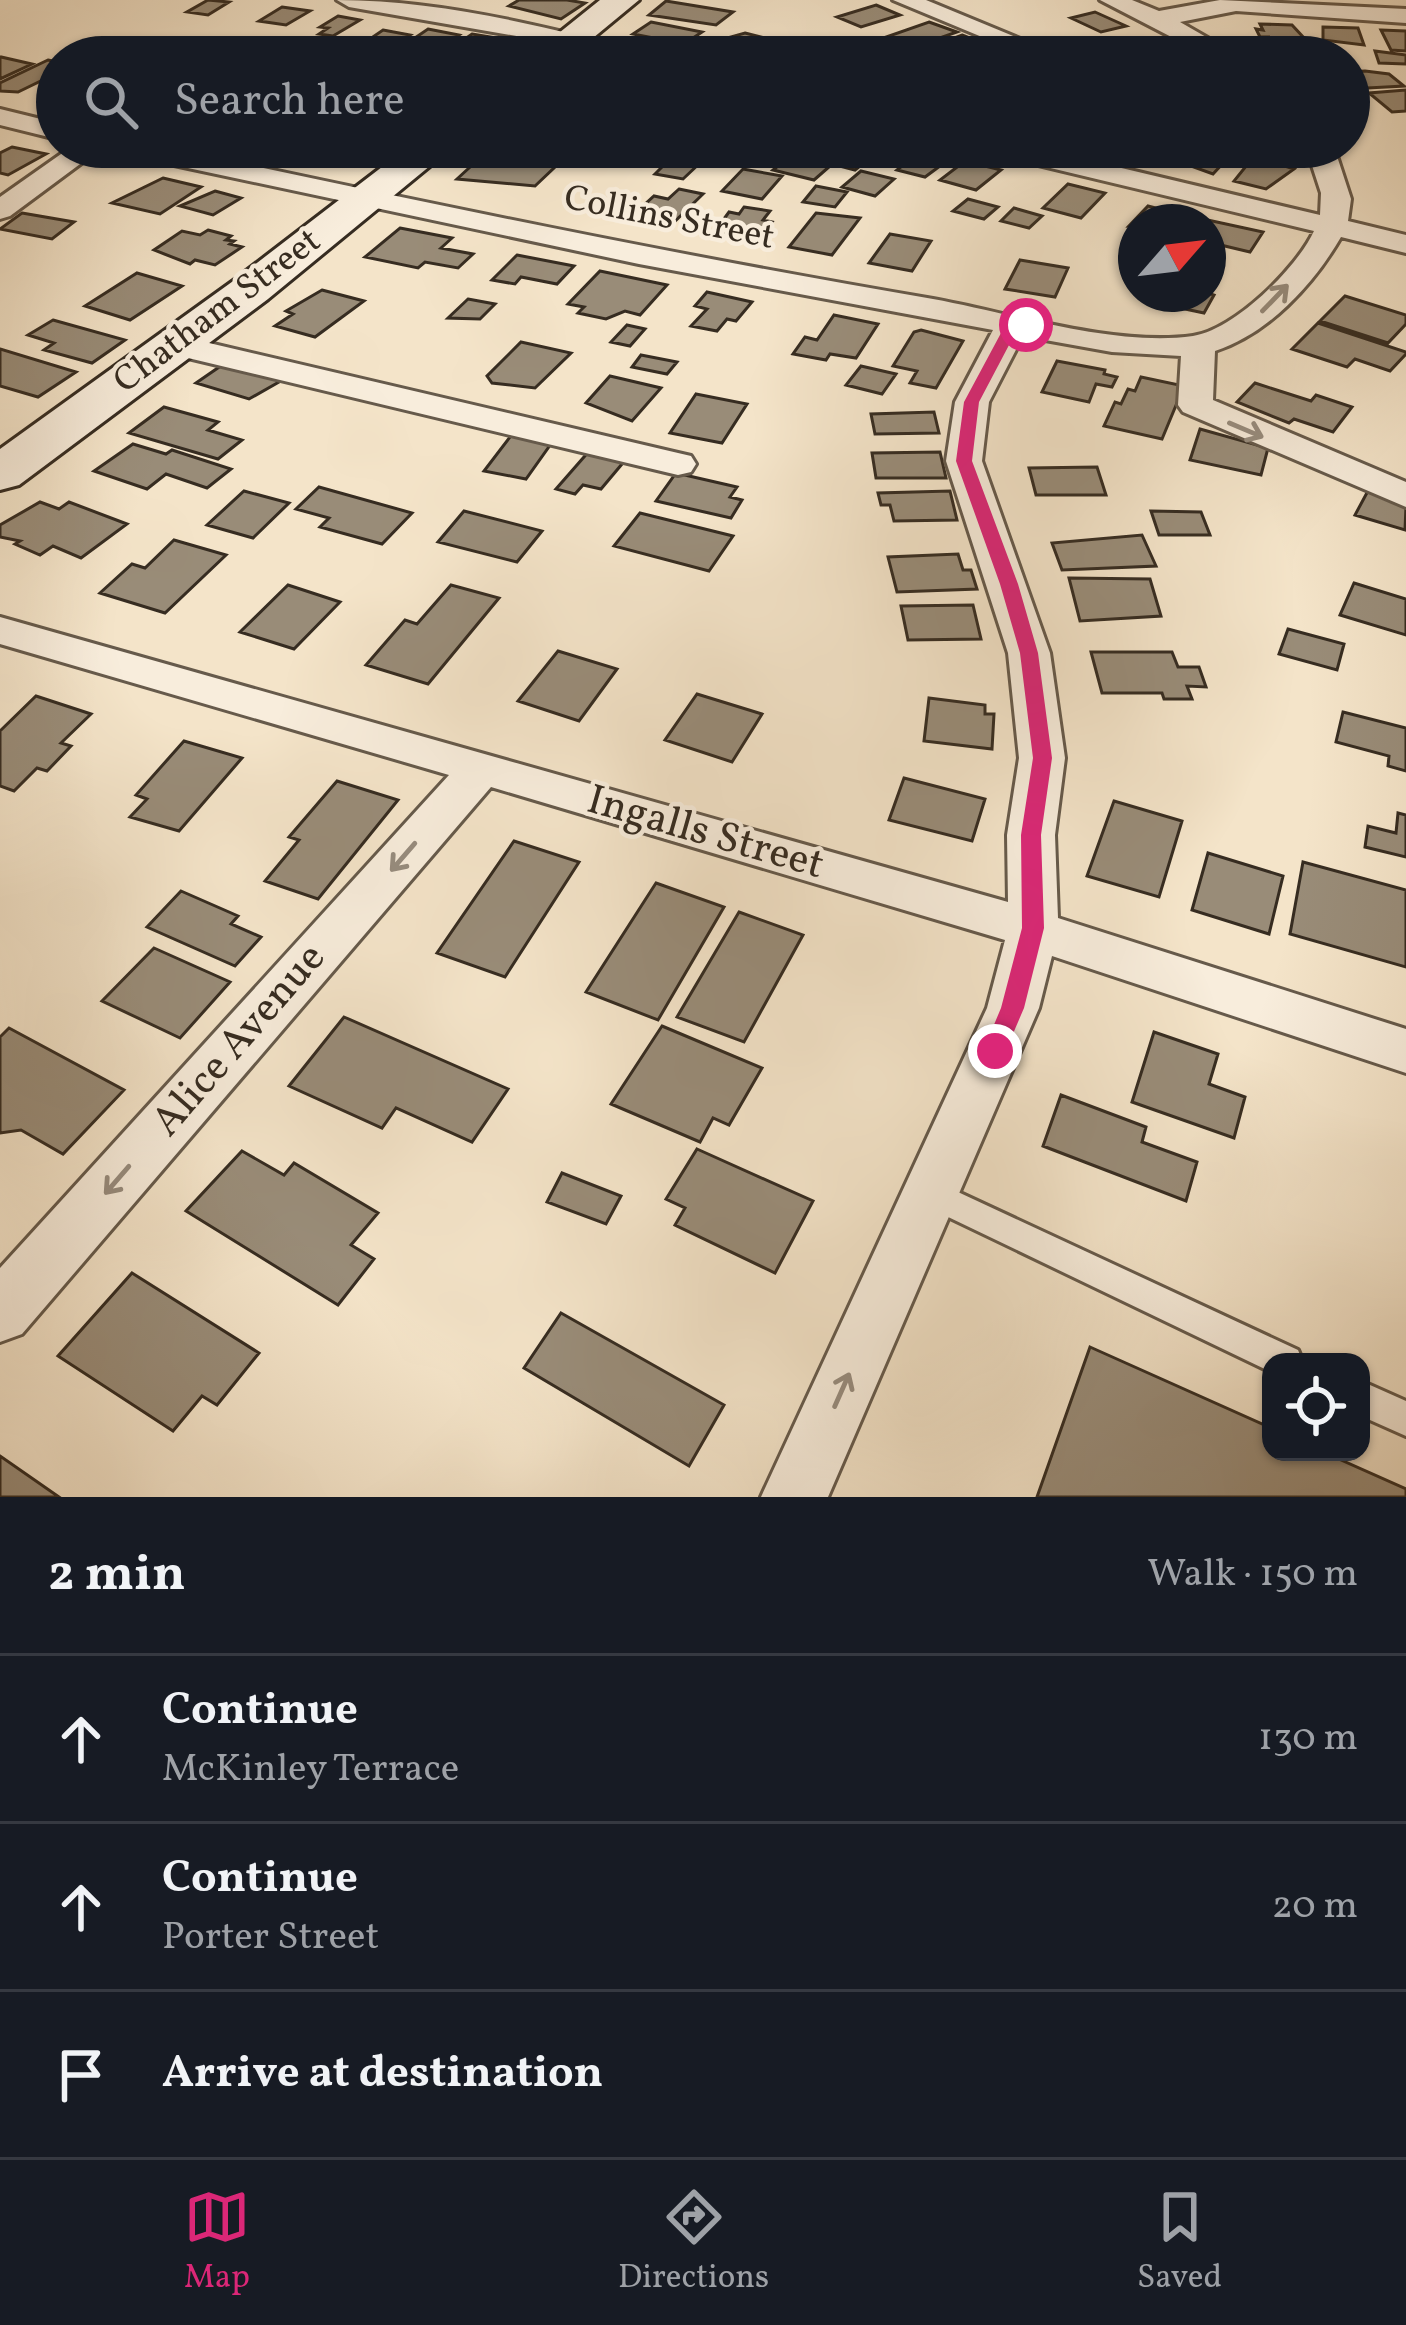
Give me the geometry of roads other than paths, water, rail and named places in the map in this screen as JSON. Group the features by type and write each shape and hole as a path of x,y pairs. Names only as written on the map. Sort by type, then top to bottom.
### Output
{"main road":[{"path":"574,36 622,0"},
{"name":"Chatham Street","path":"0,474 406,168"}],"street":[{"path":"350,0 506,36"},
{"path":"905,0 999,36"},
{"path":"1112,0 1189,36"},
{"path":"1157,19 1236,4 1406,16"},
{"path":"0,117 36,126"},
{"path":"0,210 59,168"},
{"name":"Collins Street","path":"222,168 366,200 1013,322 1118,340 1199,345"},
{"path":"1087,168 1406,244"},
{"path":"1327,168 1337,199 1332,226 1313,255 1257,316 1232,336 1199,345 1195,405 1406,496"},
{"path":"794,1497 1013,1008 1033,928 1031,835 1042,758 1037,706 1029,653 1009,584 964,461 972,402 1013,322"},
{"path":"175,345 678,464"},
{"name":"Ingalls Street","path":"0,630 1033,928 1406,1052"},
{"name":"Alice Avenue","path":"0,1313 481,769"}],"lane":[{"path":"929,1192 1267,1353"},
{"path":"1370,1402 1406,1419"}]}
